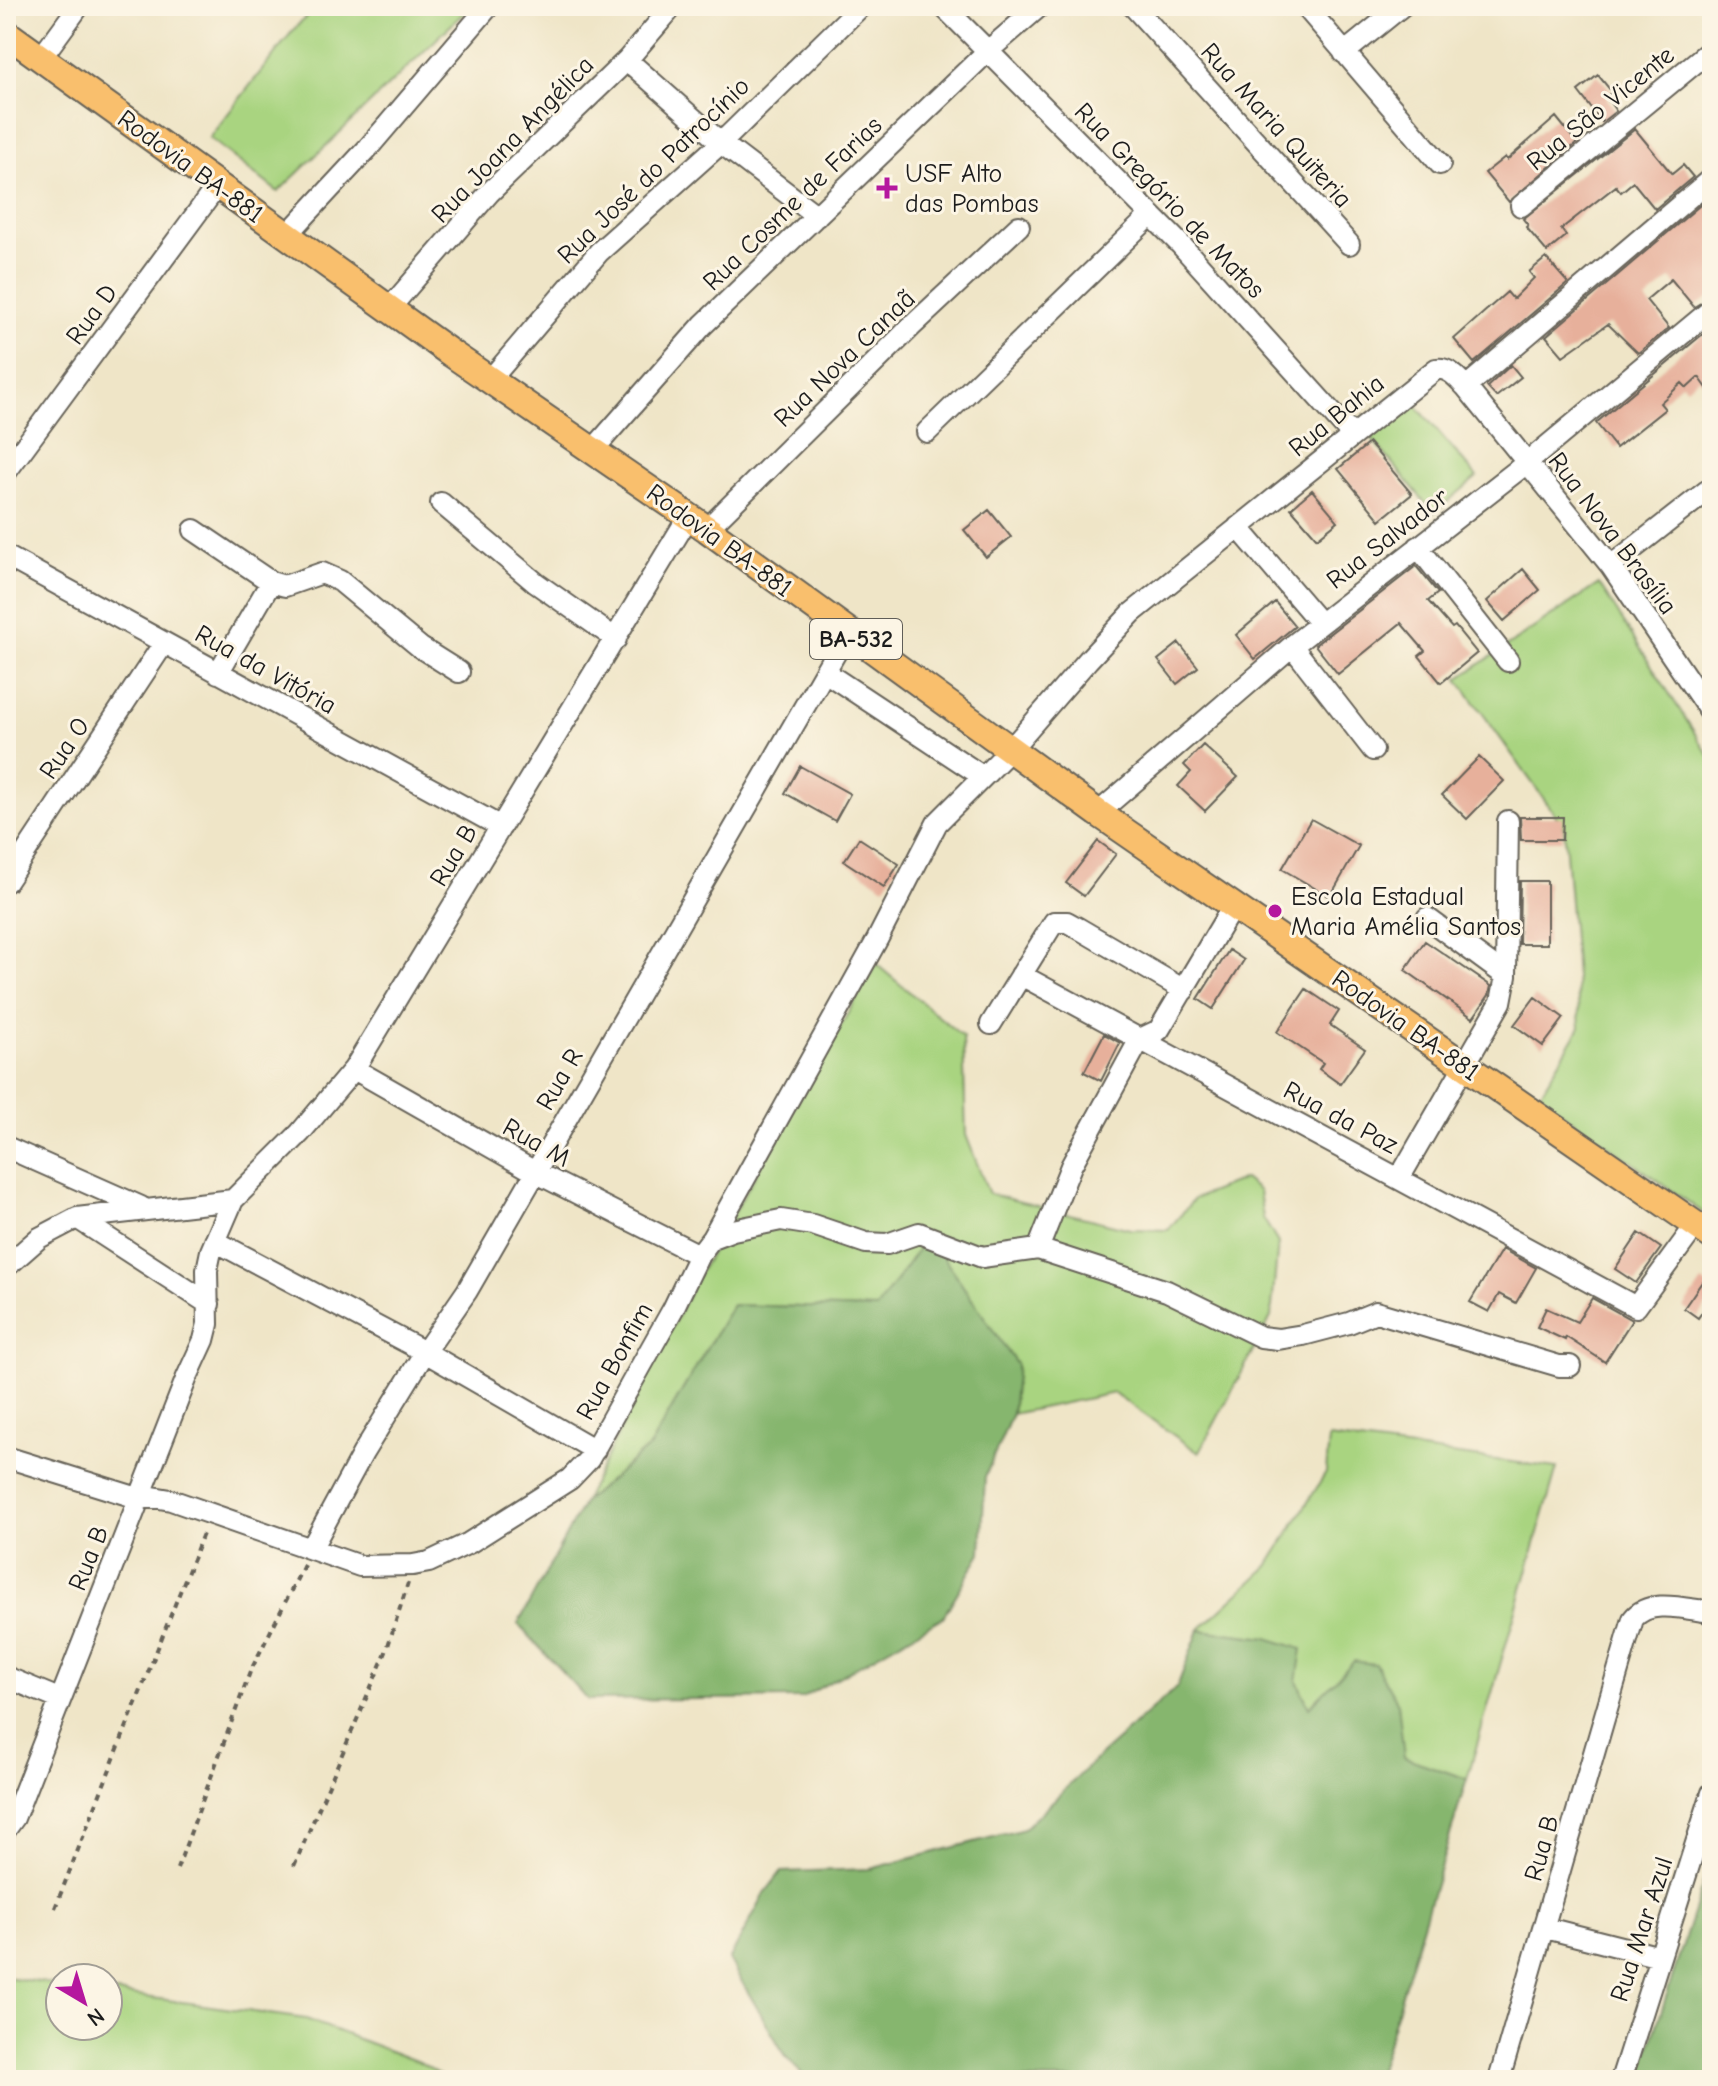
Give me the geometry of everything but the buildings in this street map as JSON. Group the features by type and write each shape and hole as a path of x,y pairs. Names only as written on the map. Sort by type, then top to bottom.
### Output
{"main road":[{"name":"Rodovia BA-881","path":"6,33 389,309 698,523 1098,813 1704,1230"}],"street":[{"path":"41,58 79,6"},
{"path":"287,235 368,148 489,6"},
{"name":"Rua Joana Angélica","path":"389,309 490,192 627,60 673,6"},
{"name":"Rua José do Patrocínio","path":"490,380 599,252 721,143 861,6"},
{"name":"Rua Gregório de Matos","path":"943,6 1151,215 1352,435"},
{"name":"Rua Cosme de Farias","path":"593,450 703,325 989,50 1040,6"},
{"name":"Rua Maria Quiteria","path":"1133,6 1349,244"},
{"path":"1305,6 1440,164"},
{"path":"1344,53 1402,6"},
{"name":"Rua São Vicente","path":"1521,206 1712,49"},
{"path":"627,60 721,143 817,216"},
{"path":"1466,387 1712,178"},
{"name":"Rua D","path":"6,472 217,186"},
{"path":"927,432 1151,215"},
{"name":"Rua Nova Canaã","path":"698,523 1019,226"},
{"name":"Rua Salvador","path":"1098,813 1320,623 1528,462 1712,309"},
{"name":"Rua Bahia","path":"1010,750 1132,613 1352,435 1436,369 1449,371 1466,387"},
{"name":"Rua Nova Brasília","path":"1466,387 1611,566 1712,715"},
{"path":"1611,566 1712,487"},
{"path":"441,503 536,583 616,639"},
{"name":"Rua B","path":"6,1829 16,1814 207,1332 207,1270 215,1241 233,1200 300,1133 354,1069 616,639 698,523"},
{"path":"1238,527 1320,623"},
{"path":"194,530 271,582 285,586 322,573 340,581 421,648 459,672"},
{"path":"1418,547 1508,661"},
{"name":"Rua da Vitória","path":"6,556 501,827"},
{"path":"218,673 271,582"},
{"name":"Rua R","path":"311,1549 363,1453 467,1291 847,633"},
{"name":"Rua O","path":"6,882 164,643"},
{"path":"1292,646 1373,750"},
{"path":"825,672 982,776"},
{"name":"Rua Bonfim","path":"6,1457 141,1499 171,1500 360,1566 429,1562 469,1543 570,1479 595,1450 673,1309 699,1255 712,1238 877,940 937,823 1010,750"},
{"path":"1400,1177 1497,1012 1506,976 1508,821"},
{"path":"1038,1249 1071,1166 1140,1039 1159,1030 1233,906"},
{"path":"1427,918 1506,976"},
{"path":"991,1024 1057,921 1078,928 1184,990"},
{"name":"Rua da Paz","path":"1021,975 1636,1307 1704,1230"},
{"name":"Rua M","path":"354,1069 535,1172 699,1255"},
{"path":"6,1147 144,1209"},
{"path":"6,1267 39,1238 77,1218 233,1200"},
{"path":"77,1218 209,1304"},
{"path":"712,1238 763,1223 793,1220 866,1243 887,1244 919,1233 982,1257 1038,1249 1167,1291 1261,1337 1278,1339 1303,1335 1376,1312 1559,1366 1570,1366"},
{"path":"215,1241 425,1352 595,1450"},
{"name":"Rua B","path":"1499,2080 1546,1928 1629,1630 1638,1612 1651,1606 1712,1612"},
{"path":"6,1677 59,1699"},
{"name":"Rua Mar Azul","path":"1621,2080 1712,1793"},
{"path":"1546,1928 1660,1957"}],"path":[{"path":"55,1908 212,1513"},
{"path":"177,1869 250,1672 311,1549"},
{"path":"294,1866 386,1652 413,1565"}],"green space":[{"path":"317,6 471,6 278,192 209,138 295,28"},
{"path":"1413,402 1477,477 1434,513 1371,438"},
{"path":"1599,584 1712,760 1712,1219 1539,1096 1580,1027 1564,827 1458,679"},
{"path":"876,964 963,1037 966,1135 989,1194 1130,1229 1168,1230 1194,1199 1244,1179 1259,1191 1263,1218 1278,1243 1271,1317 1199,1453 1114,1393 1012,1414 1017,1365 876,1309 732,1305 650,1446 584,1502 697,1277"},
{"path":"928,1235 1017,1365 1012,1414 985,1477 981,1553 943,1617 802,1698 588,1700 518,1624 584,1502 650,1446 732,1305 876,1309"},
{"path":"1329,1438 1557,1468 1467,1779 1403,1758 1398,1703 1329,1689 1309,1708 1297,1681 1267,1638 1199,1630 1268,1566 1326,1473"},
{"path":"1199,1630 1267,1638 1302,1649 1297,1681 1309,1707 1354,1661 1375,1664 1398,1703 1404,1757 1467,1779 1376,2080 808,2080 786,2057 729,1960 765,1893 781,1872 870,1869 1024,1829 1177,1687"},
{"path":"1712,1855 1712,2080 1639,2080"},
{"path":"6,1977 44,1983 44,2042 124,2042 124,1994 306,2019 421,2063 448,2080 6,2080"}],"place":[{"name":"USF Alto das Pombas","path":"887,188"},
{"name":"Escola Estadual Maria Amélia Santos","path":"1275,911"}]}
